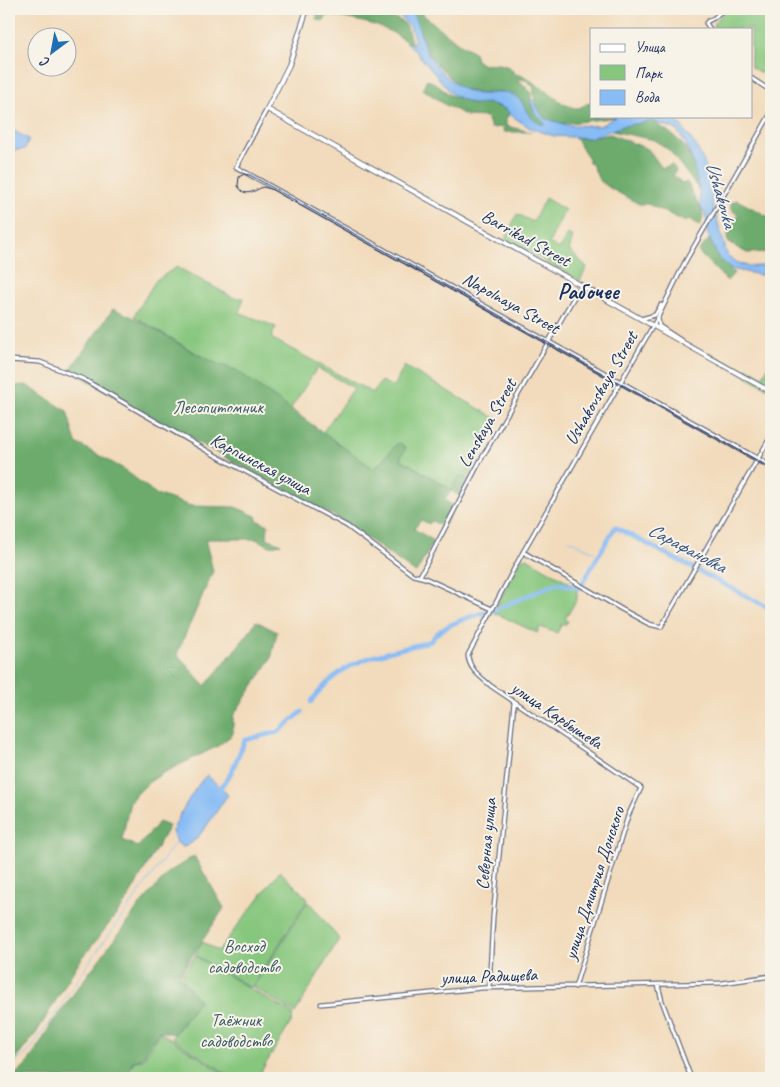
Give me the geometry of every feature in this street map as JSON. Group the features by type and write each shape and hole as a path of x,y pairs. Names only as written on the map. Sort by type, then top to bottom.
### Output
{"main road":[{"path":"267,109 289,66 307,9"},
{"name":"Barrikad Street","path":"267,109 771,392"}],"street":[{"path":"709,25 724,9"},
{"path":"752,79 771,91"},
{"name":"Napolnaya Street","path":"267,109 236,167 404,259 771,466"},
{"name":"Ushakovskaya Street","path":"468,655 523,552 771,115"},
{"name":"Lenskaya Street","path":"420,576 479,463 581,285"},
{"path":"640,319 647,319 655,315 673,286"},
{"path":"658,317 659,326 686,344"},
{"name":"Карпинская улица","path":"9,360 40,362 83,378 211,453 346,526 413,575 420,576 492,609"},
{"path":"523,552 649,624 661,627 771,436"},
{"name":"улица Карбышева","path":"468,655 468,661 475,672 514,703 641,788"},
{"name":"Северная улица","path":"489,988 492,917 514,703"},
{"name":"улица Дмитрия Донского","path":"575,987 628,816 641,788"},
{"name":"улица Радищева","path":"321,1004 489,988 722,983 771,976"},
{"path":"658,985 662,1001 691,1078"}],"green space":[{"path":"313,9 381,9 406,25 413,44 409,44 390,31 360,21 328,15 323,21 316,19 318,15 312,13"},
{"path":"406,9 416,9 458,43 474,52 476,60 483,65 499,64 509,67 515,74 524,76 564,104 579,108 590,102 590,118 608,118 566,123 549,121 540,114 534,99 534,88 526,80 518,79 531,92 531,106 546,123 543,125 534,121 527,114 523,105 500,91 482,94 460,88 428,54 419,29"},
{"path":"727,9 771,9 771,79 752,68 752,28 715,28 713,24"},
{"path":"426,80 433,82 450,95 473,104 488,103 507,110 509,114 506,119 506,126 531,132 504,132 502,127 491,128 487,117 467,116 444,104 423,89"},
{"path":"652,121 673,135 686,149 695,167 700,191 670,151 655,140 612,131 623,126"},
{"path":"610,134 648,149 662,168 672,165 676,170 673,175 683,184 687,182 701,208 703,217 700,226 689,219 686,222 648,204 639,204 599,180 592,164 589,163 588,157 575,138 590,138"},
{"path":"545,198 565,210 549,243 559,249 568,234 573,237 569,250 587,267 580,281 505,239 517,214 533,222"},
{"path":"737,200 769,217 767,225 771,228 771,252 747,253 729,243 727,239 731,220 739,216 731,209 731,203"},
{"path":"710,238 718,257 734,273 727,281 698,252"},
{"path":"177,267 234,298 244,298 239,312 276,327 271,338 373,393 381,381 394,387 404,366 499,420 467,480 461,475 451,489 399,458 374,470 322,433 354,388 317,368 290,410 236,370 214,364 134,316 156,280"},
{"name":"Лесопитомник","path":"113,309 144,323 204,358 236,370 374,469 399,442 406,448 400,459 451,489 461,475 467,480 459,495 451,491 445,500 453,506 444,527 432,521 429,524 421,520 414,529 434,541 416,573 338,518 176,431 70,370"},
{"path":"709,352 744,371 747,368 763,376 771,361 771,372 766,383 771,383 771,390 708,354"},
{"path":"26,385 67,411 76,443 122,468 156,494 191,506 235,507 256,516 257,520 268,525 267,538 281,544 270,546 256,539 205,539 213,571 177,654 205,686 248,634 256,621 277,632 271,659 233,716 233,734 218,746 163,773 149,782 130,801 122,840 138,847 159,822 169,826 126,902 77,965 37,1032 9,1068 9,386"},
{"path":"522,558 527,558 577,587 577,599 565,619 568,621 565,625 562,624 557,633 540,627 537,633 493,612"},
{"path":"194,856 224,908 179,976 199,1001 174,1034 159,1031 142,1059 133,1061 124,1078 9,1078 24,1068 51,1024 140,905 169,872"},
{"name":"Восход садоводство","path":"280,871 308,899 251,988 195,955 203,942 218,951"},
{"path":"307,903 310,903 339,939 295,1013 253,987"},
{"name":"Таёжник садоводство","path":"195,956 293,1014 292,1021 257,1078 233,1078 172,1038 199,1001 181,977"},
{"path":"160,1032 231,1078 126,1078 134,1061 143,1060"}],"water":[{"path":"405,8 411,12 428,54 438,67 458,86 473,93 506,92 515,96 522,103 528,114 543,125 545,123 535,113 530,100 533,100 544,118 567,125 600,126 614,118 670,118 679,123 696,146 703,160 711,182 712,202 727,254 736,262 747,266 771,264 771,273 760,275 731,269 718,257 706,230 709,228 701,208 697,177 691,157 676,129 652,121 623,126 590,138 554,136 530,128 509,114 507,110 496,105 488,103 473,104 453,95 409,44 415,42 410,26 391,9"},
{"path":"12,130 29,139 25,149 9,151 9,133"},
{"path":"207,775 228,795 195,840 183,847 176,842 172,832 187,802"}],"waterway":[{"name":"Сарафановка","path":"600,553 615,527 771,609"},
{"path":"569,540 594,552"},
{"name":"Сарафановка","path":"492,611 557,583 580,588 599,554"},
{"name":"Сарафановка","path":"311,702 324,686 350,666 380,654 431,641 440,631 448,626 488,612"},
{"name":"Сарафановка","path":"221,787 231,773 245,740 278,732 302,712"},
{"path":"9,1067 29,1052 90,961 176,842"}],"tram line":[{"path":"771,468 250,175 244,174 239,177 238,186 243,192 246,193 263,187 271,189 771,470"}],"district":[{"name":"Рабочее","path":"588,292"}],"water label":[{"name":"Ushakovka","path":"721,195"}]}
